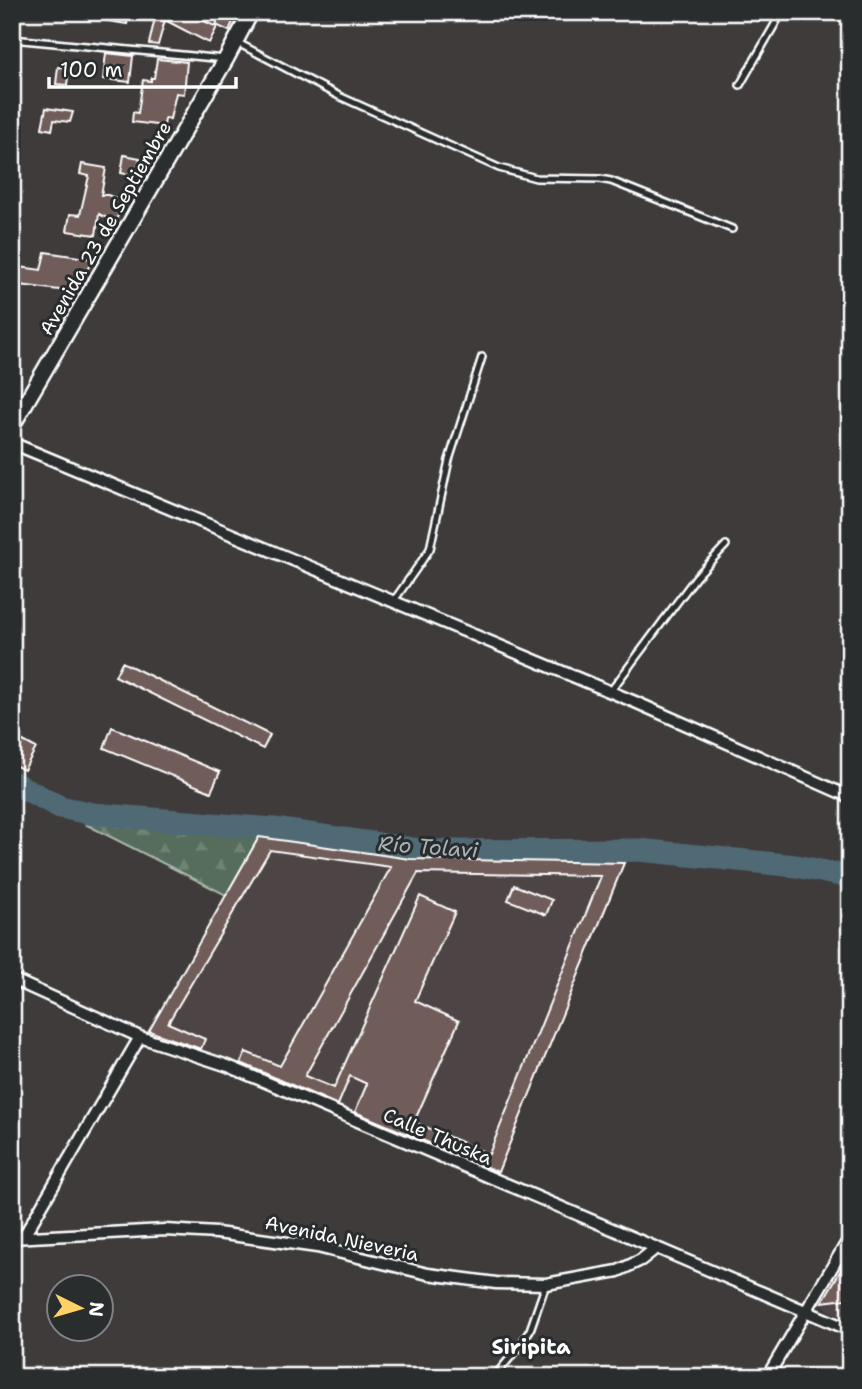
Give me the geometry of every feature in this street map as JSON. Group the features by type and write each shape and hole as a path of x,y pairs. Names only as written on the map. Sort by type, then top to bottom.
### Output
{"main road":[{"name":"Avenida 23 de Septiembre","path":"12,426 251,12"}],"street":[{"path":"12,443 610,692 850,797"},
{"name":"Calle Thuska","path":"12,979 140,1037 228,1066 850,1330"},
{"path":"24,1236 140,1037"},
{"name":"Avenida Nieveria","path":"12,1238 165,1230 217,1233 317,1248 428,1274 496,1283 546,1284 618,1271 641,1260 656,1248"},
{"path":"767,1377 850,1237"}],"lane":[{"path":"740,85 782,12"},
{"path":"12,39 226,59"},
{"path":"236,42 339,96 499,168 536,178 611,181 732,229"},
{"path":"393,602 430,549 449,460 482,357"},
{"path":"610,692 696,577 726,545"},
{"path":"494,1377 530,1330 546,1284"}],"shaded area":[{"path":"259,837 410,859 624,863 497,1174 240,1066 149,1031"},
{"path":"850,1255 850,1321 828,1310 822,1302"}],"green space":[{"path":"85,824 259,837 226,895"}],"building":[{"path":"92,12 129,12 127,24 91,18"},
{"path":"221,12 237,12 229,31 216,25"},
{"path":"156,13 184,19 187,13 217,27 209,43 165,20 158,45 149,44"},
{"path":"106,53 133,56 130,82 103,79"},
{"path":"157,59 187,62 184,94 176,93 170,119 165,118 164,126 132,122 133,112 138,113 143,80 151,81 151,78 154,78"},
{"path":"58,67 69,68 67,85 56,84"},
{"path":"46,108 73,112 70,122 54,120 52,130 42,128"},
{"path":"124,155 140,158 136,176 121,173"},
{"path":"82,164 106,168 101,195 124,202 116,220 99,214 96,235 67,231 70,214 80,215 89,176 80,174"},
{"path":"45,252 93,259 75,292 12,284 12,266 41,270"},
{"path":"122,662 270,735 263,749 115,676"},
{"path":"112,727 220,772 211,792 104,748"},
{"path":"12,735 36,748 24,770 12,764"},
{"path":"259,837 410,859 624,863 498,1172 355,1112 367,1084 350,1076 338,1105 241,1063 246,1052 280,1066 391,867 270,850 168,1023 205,1039 201,1049 149,1031","holes":["418,873 601,876 489,1154 414,1122 459,1021 415,1001 455,912 420,896 334,1088 305,1076"]},
{"path":"514,885 552,900 546,915 508,900"},
{"path":"850,1255 850,1293 846,1299 822,1302"}],"waterway":[{"name":"Río Tolavi","path":"12,782 60,807 93,814 274,829 427,851 639,850 796,866 850,877"}],"district":[{"name":"Siripita","path":"531,1347"}]}
